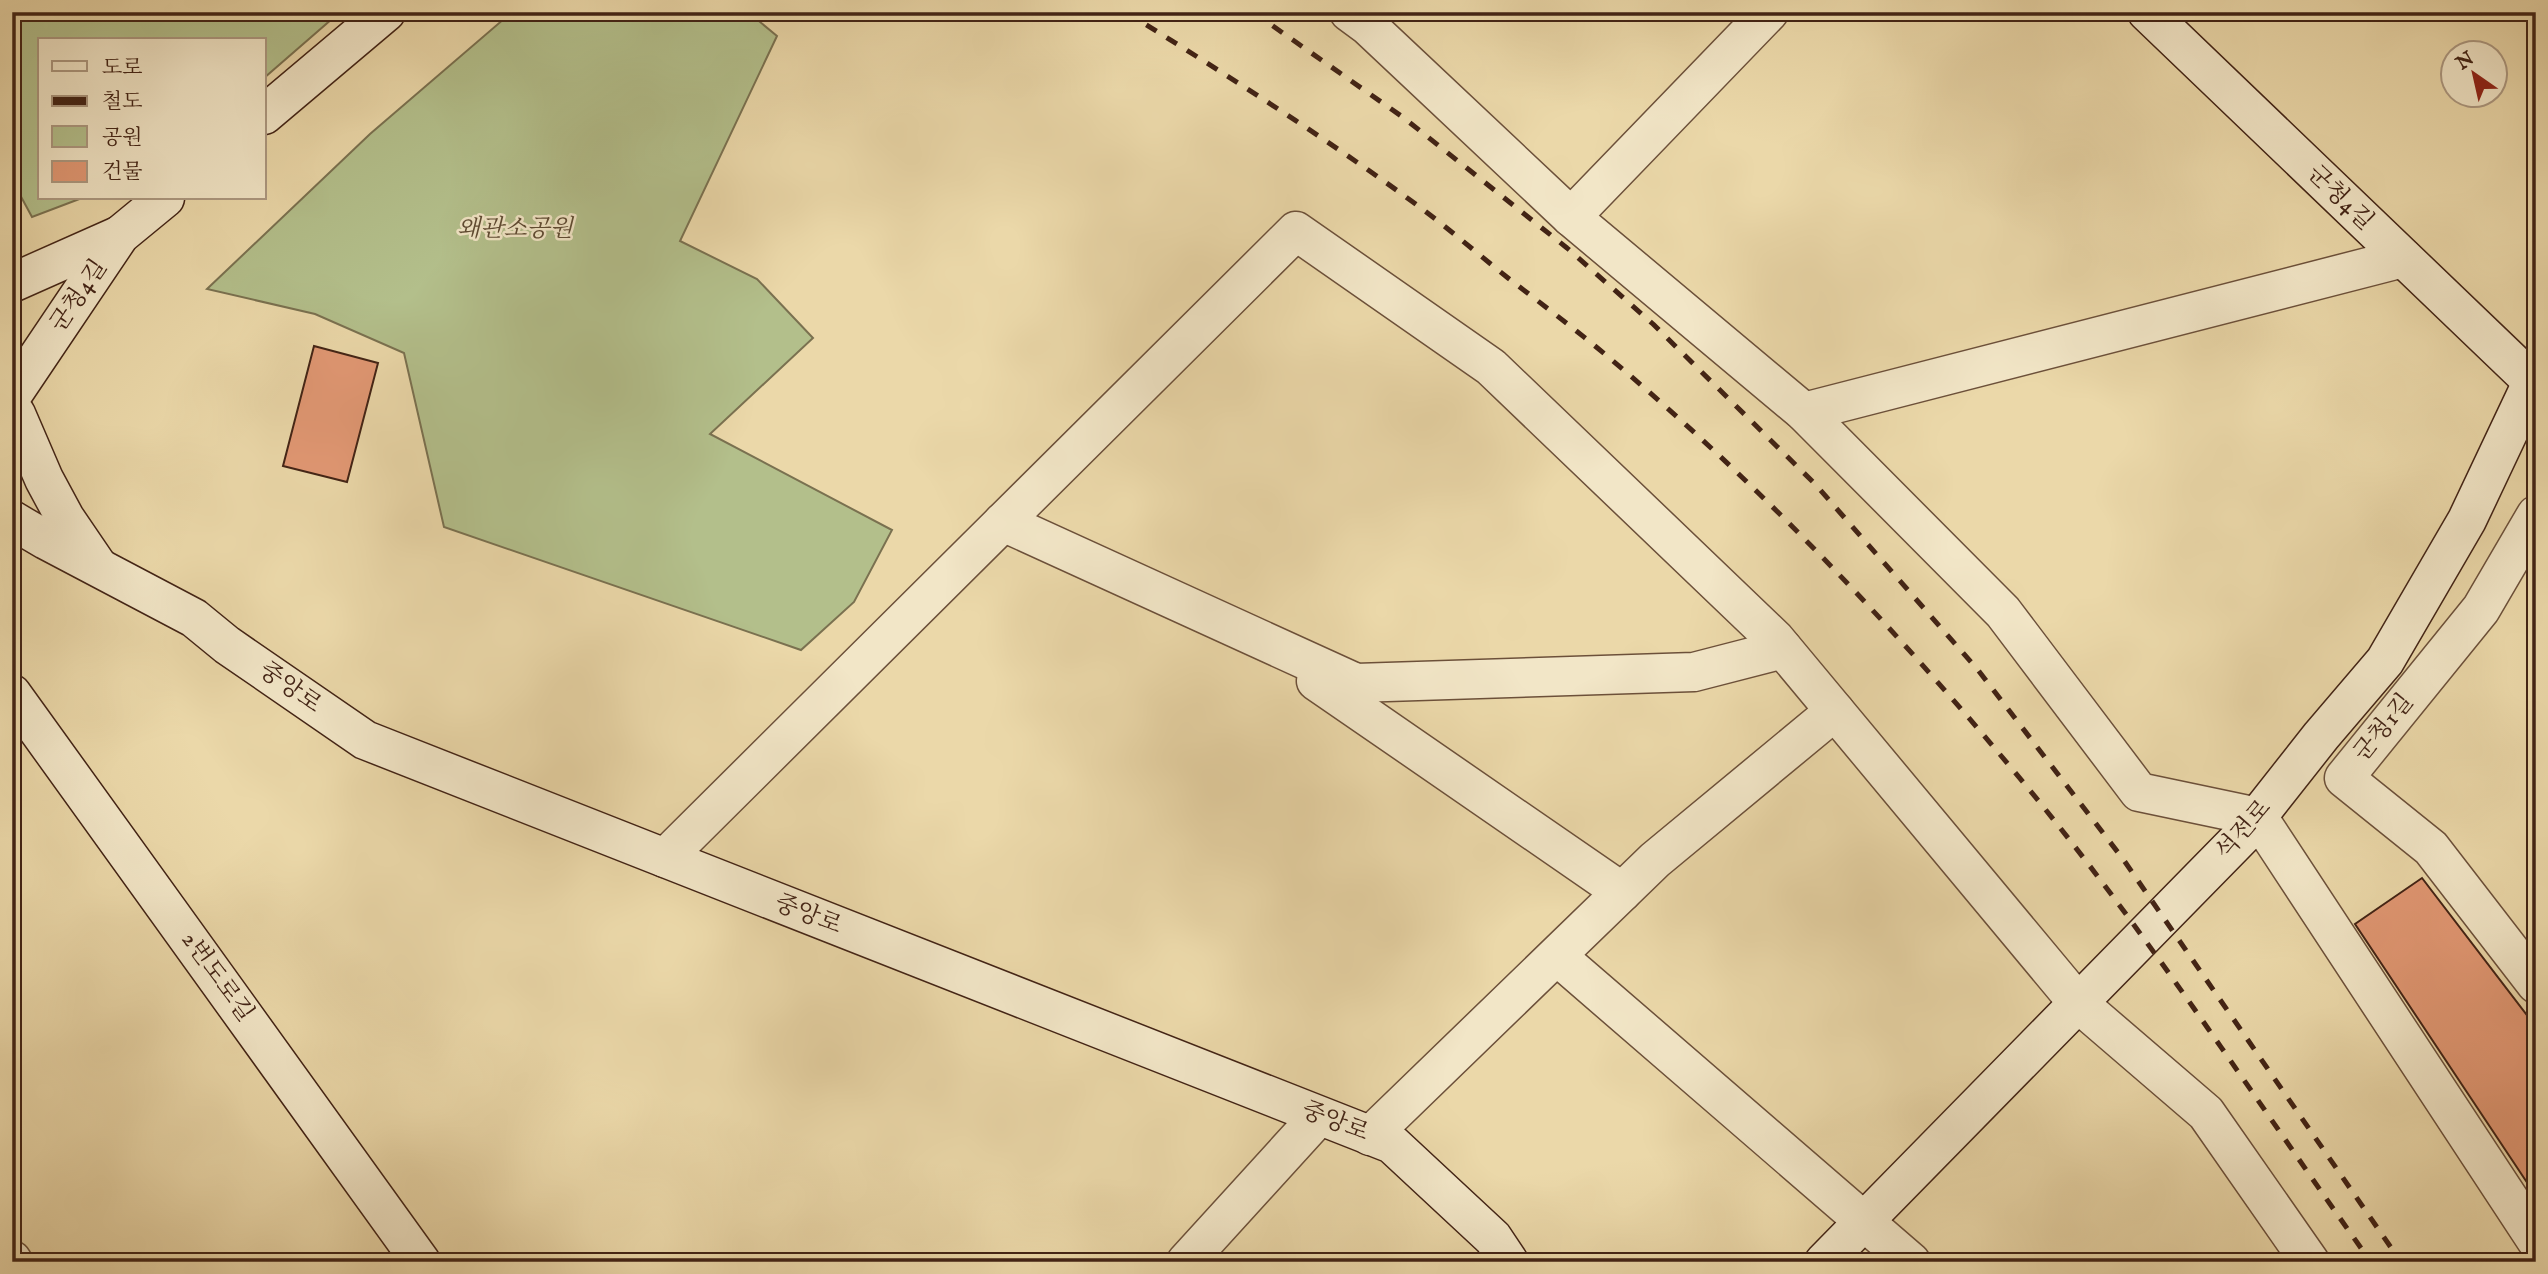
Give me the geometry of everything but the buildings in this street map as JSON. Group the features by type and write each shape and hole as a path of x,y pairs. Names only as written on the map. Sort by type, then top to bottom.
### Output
{"street":[{"path":"266,113 386,12"},
{"path":"1349,12 1368,26 1571,217 1804,412 2003,612 2140,792 2258,817 2536,1240"},
{"path":"1571,217 1769,12"},
{"name":"군청4길","path":"2147,12 2535,384"},
{"name":"군청4길","path":"12,283 120,235 163,200"},
{"path":"665,859 1296,231 1491,367 1783,649 2078,1003 2206,1114 2310,1262"},
{"name":"군청4길","path":"14,406 120,235"},
{"path":"1804,412 2403,258"},
{"name":"석전로","path":"1824,1262 2243,835 2321,736 2385,661 2467,520 2535,384"},
{"name":"중앙로","path":"14,406 44,479 65,518 98,567"},
{"name":"군청1길","path":"2536,515 2481,609 2344,778 2431,848 2536,984"},
{"name":"중앙로","path":"12,520 29,546 98,567 194,618 227,645 365,740 1392,1144 1493,1238 1509,1262"},
{"path":"1003,522 1356,683 1694,672 1783,649"},
{"path":"1247,634 1622,892"},
{"name":"2번도로길","path":"12,694 421,1262"},
{"path":"1370,1136 1655,860 1835,710"},
{"path":"1557,956 1911,1262"},
{"path":"1186,1262 1320,1116"}],"green space":[{"path":"12,12 340,12 266,76 266,38 38,38 38,200 77,200 32,217 12,180"},
{"name":"왜관소공원","path":"512,12 748,12 777,36 680,241 757,279 813,338 710,434 892,530 854,602 801,650 444,527 404,353 315,314 207,289 370,134"}],"railway":[{"path":"1126,12 1310,130 1429,214 1613,361 1772,506 1920,662 2061,829 2153,951 2371,1262"},
{"path":"1253,12 1404,118 1567,248 1653,324 1815,484 1978,670 2123,859 2401,1262"}]}
